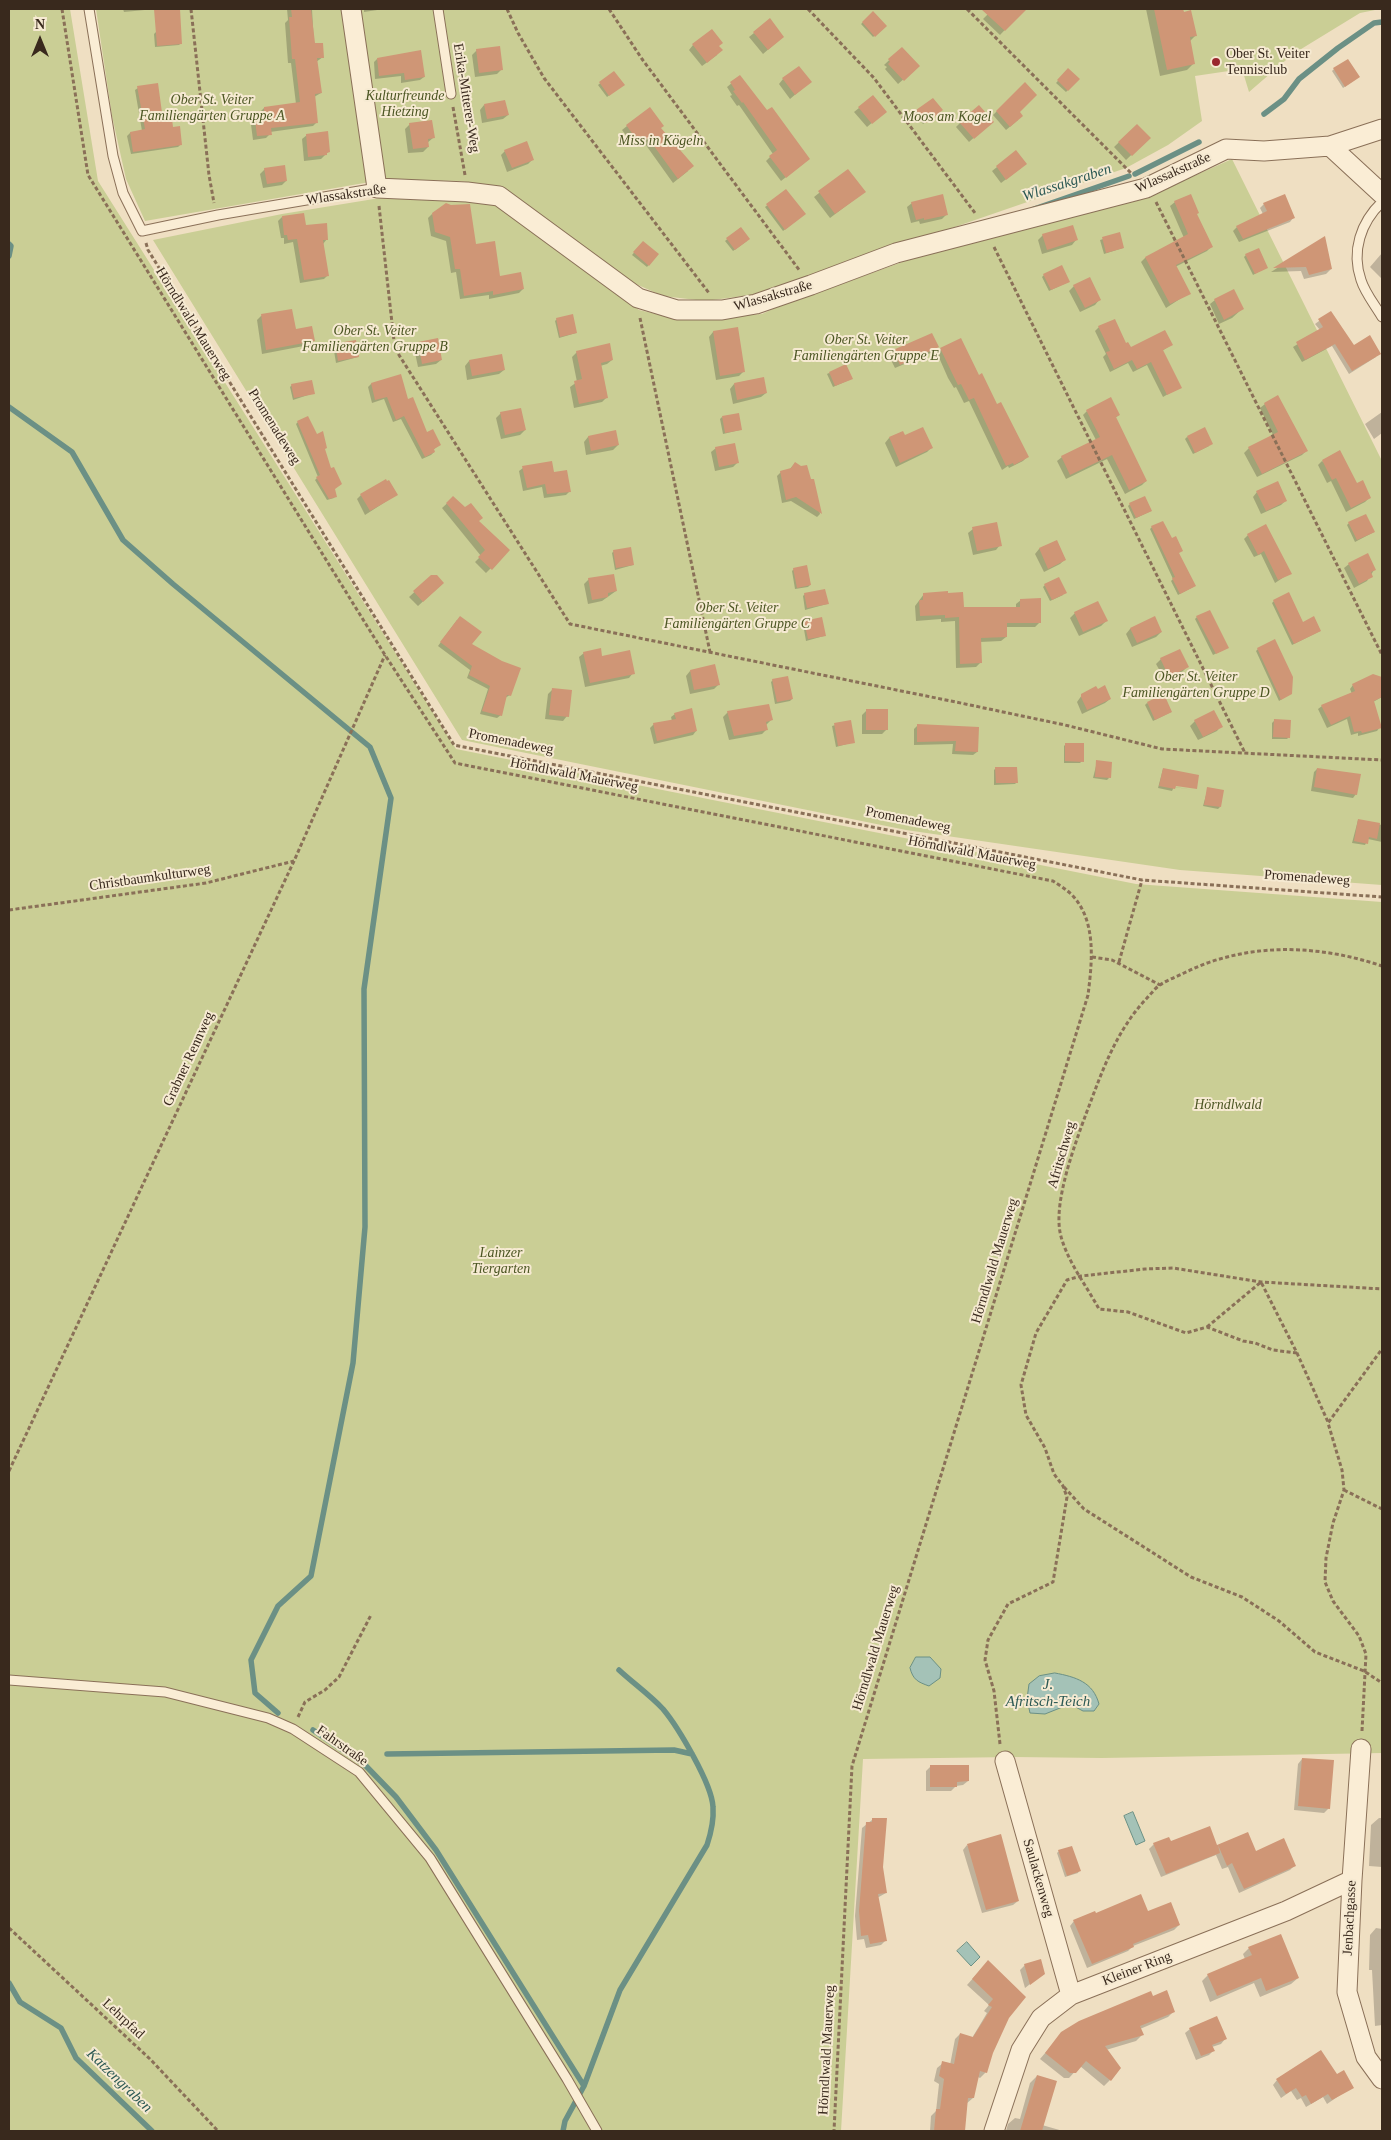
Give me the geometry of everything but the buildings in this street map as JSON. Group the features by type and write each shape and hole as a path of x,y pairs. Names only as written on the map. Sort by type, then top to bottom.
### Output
{"street":[{"path":"351,9 377,188"},
{"name":"Wlassakstraße","path":"377,188 467,192 499,196 638,298 677,310 722,310 748,306 896,253 1146,188 1226,149 1264,150 1330,146 1382,129"},
{"path":"1330,146 1382,194"},
{"name":"Jenbachgasse","path":"1361,1749 1347,1992 1366,2057 1382,2079"},
{"name":"Saulackenweg","path":"1005,1761 1071,1995"},
{"name":"Kleiner Ring","path":"994,2131 1021,2050 1041,2018 1071,1995 1286,1911 1352,1880"}],"lane":[{"path":"89,9 113,156 123,193 142,231"},
{"name":"Erika-Mitterer-Weg","path":"438,9 451,94"},
{"name":"Wlassakstraße","path":"142,231 218,215 377,188"},
{"path":"1382,202 1370,215 1361,230 1357,254 1360,279 1382,317"},
{"name":"Fahrstraße","path":"9,1680 165,1692 268,1718 293,1729 360,1772 430,1858 585,2108 597,2131"}],"path":[{"name":"Hörndlwald Mauerweg","path":"62,9 88,175 385,656 455,763 1053,881 1071,894 1079,904 1090,935 1092,957 1088,995 852,1766 834,2131"},
{"path":"192,9 209,175 218,215"},
{"path":"507,9 518,33 544,78 722,310"},
{"path":"609,9 642,58 811,285"},
{"path":"808,9 874,78 986,230 1245,752"},
{"path":"967,9 1146,188 1156,204 1382,655"},
{"name":"Erika-Mitterer-Weg","path":"451,94 467,192"},
{"path":"377,188 394,340 399,355 570,624 1027,717 1162,749 1382,760"},
{"name":"Promenadeweg","path":"142,231 148,250 454,745 1142,880 1382,897"},
{"path":"638,298 710,652"},
{"name":"Grabner Rennweg","path":"9,1471 294,862 385,656"},
{"name":"Christbaumkulturweg","path":"9,910 206,883 294,862"},
{"path":"1119,962 1142,880"},
{"name":"Afritschweg","path":"1207,1327 1186,1333 1128,1312 1099,1309 1081,1276 1067,1256 1060,1231 1061,1198 1075,1142 1110,1051 1138,1008 1160,985 1193,968 1235,954 1272,949 1328,952 1382,966"},
{"path":"1092,957 1119,962 1160,985"},
{"path":"1382,1289 1261,1282 1172,1268 1081,1276 1067,1280 1036,1332 1021,1385 1026,1415 1045,1448 1054,1474 1084,1508 1191,1577 1242,1597 1279,1621 1315,1652 1364,1671 1382,1684"},
{"path":"1261,1282 1207,1327 1243,1342 1255,1343 1273,1350 1298,1353"},
{"path":"1261,1282 1298,1353 1328,1423 1342,1470 1344,1490 1332,1523 1326,1558 1326,1582 1333,1602 1359,1636 1366,1654 1361,1749"},
{"path":"1328,1423 1381,1351"},
{"path":"1381,1351 1382,1358"},
{"path":"1005,1761 997,1729 994,1691 985,1660 988,1640 1008,1604 1053,1582 1067,1497 1063,1486"},
{"path":"1344,1490 1382,1509"},
{"path":"293,1729 305,1702 325,1690 338,1677 371,1615"},
{"name":"Lehrpfad","path":"9,1928 150,2059 218,2131"}],"green space":[{"name":"Lainzer Tiergarten","path":"9,9 70,9 98,181 456,749 1136,884 1382,902 1382,1753 1102,1758 863,1759 841,2131 9,2131"},
{"path":"96,9 1380,9 1360,13 1293,54 1249,92 1242,69 1195,76 1202,121 1168,145 1126,168 798,281 751,295 705,301 663,296 629,281 503,187 460,181 409,180 370,182 145,221 126,179 112,116"},
{"path":"1232,159 1382,461 1382,885 1180,870 906,830 462,740 153,240 282,214 386,197 480,201 500,205 639,310 682,320 762,314 905,261 1142,199"}],"water":[{"path":"916,1657 930,1657 941,1669 940,1678 929,1686 916,1680 910,1668"},
{"name":"J. Afritsch-Teich","path":"1055,1673 1077,1679 1093,1690 1099,1704 1094,1711 1083,1711 1070,1704 1045,1714 1030,1713 1027,1699 1029,1684 1039,1676"},
{"path":"1133,1812 1145,1841 1136,1845 1124,1816"},
{"path":"967,1942 980,1957 971,1966 957,1951"}],"waterway":[{"name":"Wlassakgraben","path":"1264,114 1284,99 1299,79 1338,48 1374,23 1382,22"},
{"name":"Wlassakgraben","path":"1135,174 1199,142"},
{"name":"Wlassakgraben","path":"1034,209 1129,176"},
{"path":"9,244 11,246 9,256"},
{"path":"9,407 72,452 123,540 173,584 370,747 391,798 364,989 365,1227 353,1363 311,1576 278,1606 251,1660 255,1693 278,1713"},
{"path":"563,2131 565,2121 584,2086 620,1990 707,1845 713,1822 713,1807 707,1785 677,1729 663,1709 619,1670"},
{"path":"313,1730 365,1765 396,1797 436,1850 584,2086"},
{"path":"387,1754 674,1750 692,1754"},
{"name":"Katzengraben","path":"9,1983 20,2002 61,2028 76,2058 152,2131"}],"place":[{"name":"Ober St. Veiter Tennisclub","path":"1216,62"}],"park label":[{"name":"Kulturfreunde Hietzing","path":"405,104"},
{"name":"Ober St. Veiter Familiengärten Gruppe A","path":"212,108"},
{"name":"Moos am Kogel","path":"947,117"},
{"name":"Miss in Kögeln","path":"661,141"},
{"name":"Ober St. Veiter Familiengärten Gruppe B","path":"375,340"},
{"name":"Ober St. Veiter Familiengärten Gruppe E","path":"866,348"},
{"name":"Ober St. Veiter Familiengärten Gruppe C","path":"737,616"},
{"name":"Ober St. Veiter Familiengärten Gruppe D","path":"1196,686"},
{"name":"Hörndlwald","path":"1228,1105"}]}
